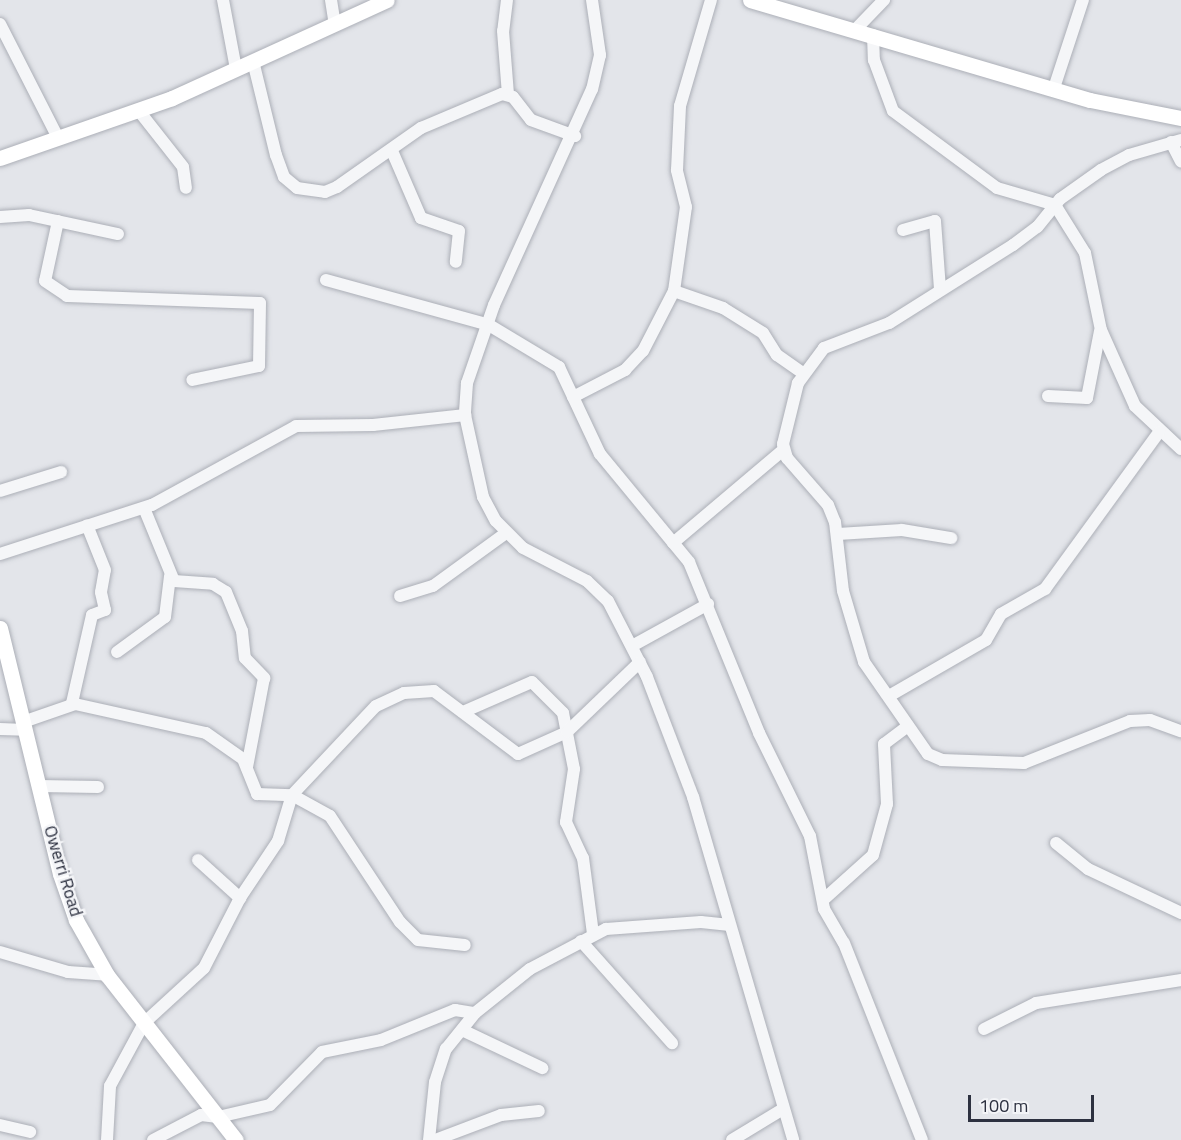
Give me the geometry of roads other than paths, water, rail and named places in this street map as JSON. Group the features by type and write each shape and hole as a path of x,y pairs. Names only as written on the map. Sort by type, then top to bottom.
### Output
{"main road":[{"path":"0,158 139,111 387,0"},
{"path":"750,0 1054,88 1181,118"},
{"name":"Owerri Road","path":"0,628 68,899 107,975 236,1140"}],"street":[{"path":"223,0 236,69"},
{"path":"331,0 335,24"},
{"path":"507,0 503,31 508,94 531,120 574,136"},
{"path":"592,0 600,55 574,136 504,279 467,382 465,415 483,497 506,533 587,581 608,602 640,662 693,797 793,1140"},
{"path":"573,397 625,370 643,351 674,291 686,207 677,171 680,106 711,0"},
{"path":"855,30 884,0"},
{"path":"1054,88 1083,0"},
{"path":"0,24 58,138"},
{"path":"873,35 874,60 893,111 997,188 1055,205 1085,253 1101,330 1135,406 1159,432 1181,449"},
{"path":"253,61 276,155 284,177 297,188 325,192 460,108 508,94"},
{"path":"139,111 183,167 186,188"},
{"path":"673,543 783,450 803,373 824,348 888,323 1029,234 1055,205 1129,155 1176,141 1181,162"},
{"path":"392,151 421,218 459,231 456,262"},
{"path":"0,217 29,214 118,234"},
{"path":"58,221 45,281 67,296 260,303 259,366 192,380"},
{"path":"903,230 935,221 940,289"},
{"path":"326,280 489,325 550,357 573,397 600,454 673,543 708,604 759,733 810,836 823,900 922,1140"},
{"path":"674,291 723,308 763,333 777,355 803,373"},
{"path":"1048,396 1087,398 1101,330"},
{"path":"0,554 144,508 296,426 373,425 465,415"},
{"path":"889,696 986,640 1001,614 1046,589 1159,432"},
{"path":"783,450 828,505 838,534 840,576 856,642 908,726 935,758 1010,764 1044,756 1130,721 1150,720 1181,731"},
{"path":"0,491 61,472"},
{"path":"117,651 165,617 170,576 144,508"},
{"path":"72,704 92,615 105,610 101,592 105,570 87,525"},
{"path":"838,534 902,530 951,538"},
{"path":"400,597 433,586 506,533"},
{"path":"170,576 180,583 221,587 242,631 245,658 264,678 247,767"},
{"path":"632,646 708,604"},
{"path":"107,1140 110,1086 144,1023 204,968 240,898 278,841 292,795 353,727 390,698 434,692 463,712 511,753 527,752 567,732 640,662"},
{"path":"463,712 532,682 563,713 574,768 566,815 583,858 587,937 672,1043"},
{"path":"0,729 24,726 72,704 206,733 247,767 257,794 292,795 330,816 400,922 418,940 465,945"},
{"path":"823,900 873,855 887,804 884,744 908,726"},
{"path":"39,786 98,788"},
{"path":"1056,843 1088,869 1181,913"},
{"path":"198,860 240,898"},
{"path":"429,1140 437,1073 446,1049 475,1013 530,969 587,937 639,924 730,925"},
{"path":"0,952 68,972 107,975"},
{"path":"984,1029 1036,1003 1181,980"},
{"path":"153,1140 201,1115 218,1117 270,1106 322,1052 381,1040 456,1010 475,1013"},
{"path":"462,1030 542,1068"},
{"path":"732,1140 783,1109"},
{"path":"435,1140 501,1115 539,1111"},
{"path":"0,1125 30,1132"}]}
